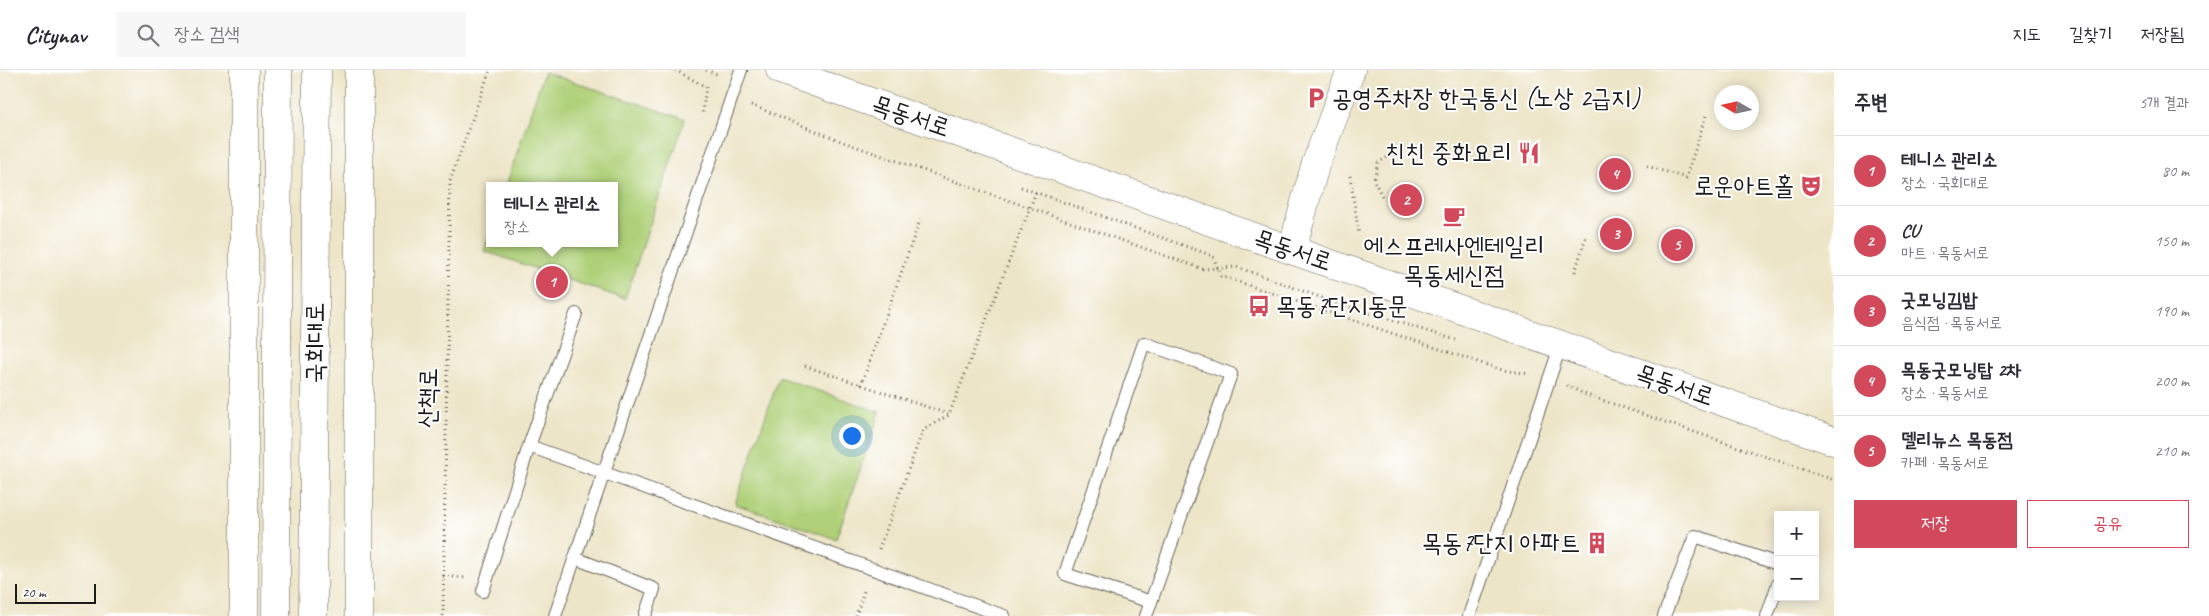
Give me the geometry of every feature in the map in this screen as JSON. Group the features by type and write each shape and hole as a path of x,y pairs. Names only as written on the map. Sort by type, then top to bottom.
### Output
{"main road":[{"path":"244,70 244,616"},
{"name":"국회대로","path":"276,616 278,70"},
{"name":"국회대로","path":"313,616 317,70"},
{"path":"359,70 359,616"},
{"name":"목동서로","path":"780,70 1834,440"},
{"path":"1292,250 1316,166 1351,70"}],"lane":[{"path":"555,616 739,76"},
{"path":"483,590 529,446 576,314"},
{"path":"1146,616 1151,602 1231,374 1144,343 1065,574 1151,602"},
{"path":"1469,616 1561,344"},
{"path":"529,446 1004,616"},
{"path":"1664,616 1695,536 1774,563"},
{"path":"575,558 654,589 645,616"},
{"path":"1767,616 1774,596"}],"path":[{"name":"산책로","path":"442,616 450,181 490,70"},
{"path":"675,70 706,87 702,121"},
{"path":"706,70 739,76"},
{"path":"746,103 846,143 1203,269 1237,267 1339,304 1459,341"},
{"path":"1647,166 1686,178 1706,115"},
{"path":"1382,196 1374,181 1378,163 1407,144"},
{"path":"856,616 923,430 949,415 1047,164"},
{"path":"1350,176 1359,235"},
{"path":"1017,185 1213,256 1221,276 1502,370 1550,376 1584,394 1834,480"},
{"path":"861,385 920,220"},
{"path":"1575,272 1586,237"},
{"path":"805,366 949,415"}],"green space":[{"path":"544,72 685,119 625,299 484,251 486,245 486,247 618,247 618,182 507,182"},
{"path":"779,377 880,412 836,539 735,504"}],"place":[{"name":"공영주차장 한국통신 (노상 2급지)","path":"1316,98"},
{"name":"친친 중화요리","path":"1529,153"},
{"name":"목동굿모닝탑 2차","path":"1615,174"},
{"name":"로운아트홀","path":"1811,186"},
{"name":"CU","path":"1406,200"},
{"name":"에스프레사엔테일리 목동세신점","path":"1454,216"},
{"name":"굿모닝김밥","path":"1616,234"},
{"name":"델리뉴스 목동점","path":"1677,245"},
{"name":"테니스 관리소","path":"552,282"},
{"name":"목동7단지동문","path":"1259,306"},
{"name":"목동7단지 아파트","path":"1597,543"}]}
